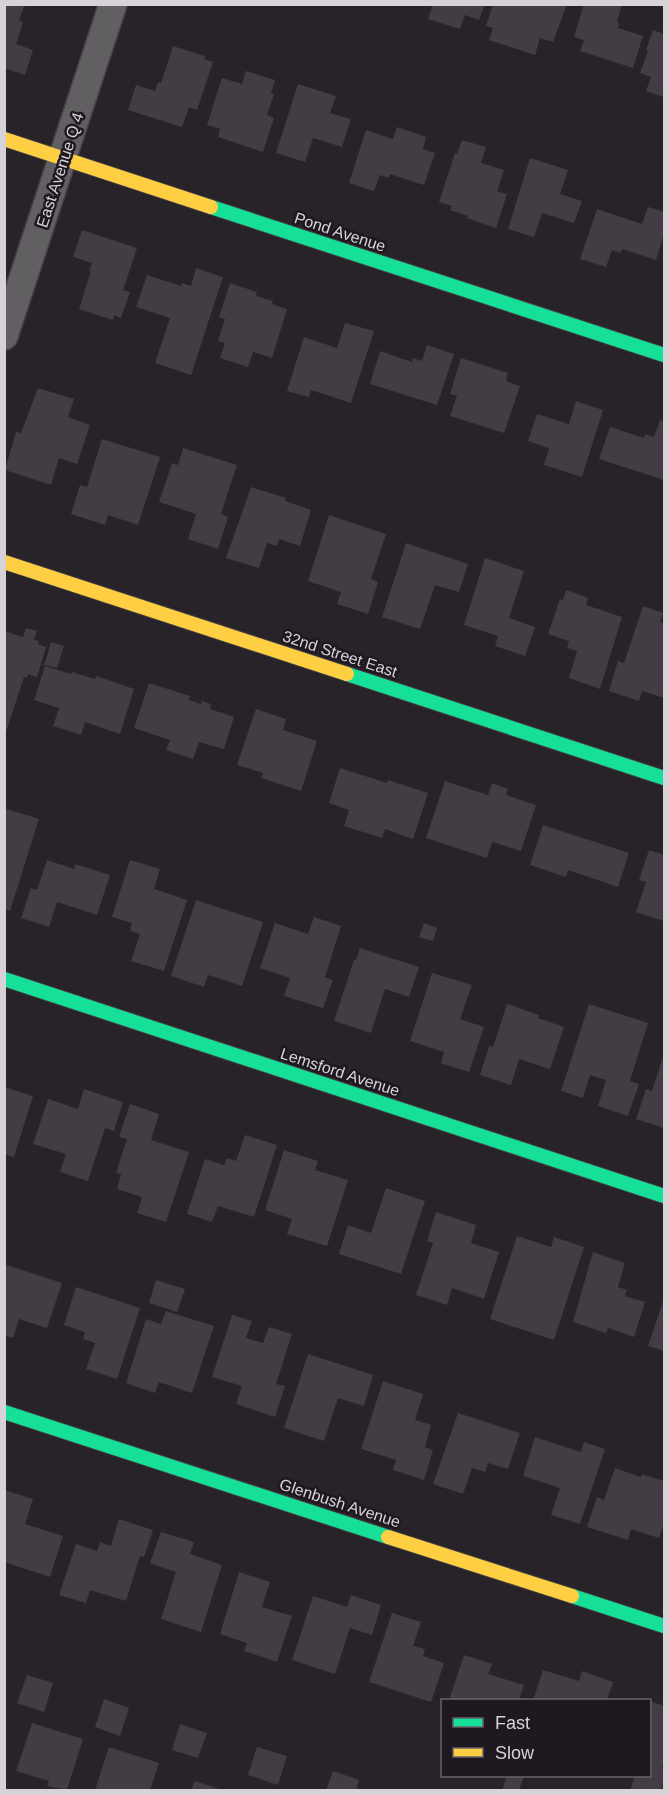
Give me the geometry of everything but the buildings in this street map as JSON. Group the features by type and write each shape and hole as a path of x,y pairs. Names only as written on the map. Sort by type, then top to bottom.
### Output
{"street":[{"name":"East Avenue Q 4","path":"4,336 113,4"},
{"name":"Pond Avenue","path":"4,139 664,355"},
{"name":"32nd Street East","path":"4,562 664,778"},
{"name":"Lemsford Avenue","path":"4,980 664,1196"},
{"name":"Glenbush Avenue","path":"4,1412 664,1626"}],"traffic: fast":[{"path":"211,207 664,355"},
{"path":"347,674 664,778"},
{"path":"4,979 664,1196"},
{"path":"4,1412 388,1537"},
{"path":"572,1596 664,1626"}],"traffic: slow":[{"path":"4,139 211,207"},
{"path":"4,562 347,674"},
{"path":"388,1537 572,1596"}]}
